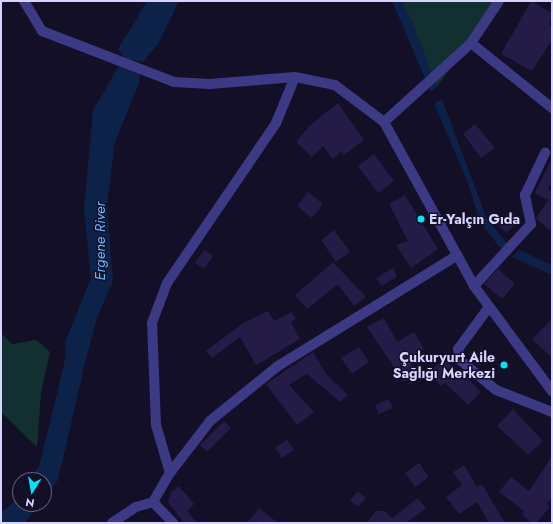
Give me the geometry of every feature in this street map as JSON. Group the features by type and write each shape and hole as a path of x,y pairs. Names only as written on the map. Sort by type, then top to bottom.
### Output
{"street":[{"path":"24,1 42,31 116,58 174,82 210,84 295,77 335,85 384,122 474,286 552,391"},
{"path":"384,122 471,43 499,1"},
{"path":"471,43 552,108"},
{"path":"170,473 156,425 152,323 167,282 276,123 295,77"},
{"path":"474,286 531,224 525,195 545,153"},
{"path":"112,523 136,507 153,502 170,473 210,421 278,366 458,255"},
{"path":"489,307 458,350 460,360 496,390 552,412"},
{"path":"153,502 173,523"}],"green space":[{"path":"402,1 498,1 437,87"},
{"path":"1,333 12,344 36,340 50,352 41,393 37,447 1,412"}],"water":[{"path":"147,1 179,1 158,44 143,62 124,58 118,49"},
{"path":"392,1 402,1 411,19 437,87 431,92"},
{"name":"Ergene River","path":"120,64 140,71 139,83 115,142 111,171 107,204 113,281 97,318 58,480 52,488 52,472 35,472 39,466 66,355 65,342 91,278 84,209 93,110"},
{"path":"442,99 486,217 508,245 502,250 480,222 468,183 434,104"},
{"path":"519,250 552,265 552,275 512,257"},
{"path":"12,503 12,512 33,512 24,523 1,523 1,511 9,507"}],"building":[{"path":"531,1 552,13 549,25 552,27 552,40 532,71 501,54"},
{"path":"338,103 364,140 344,155 341,152 333,159 323,146 312,157 296,142 309,126"},
{"path":"475,124 495,148 481,158 463,134"},
{"path":"374,154 394,181 378,193 358,166"},
{"path":"552,158 552,180 548,189 552,192 552,225 549,230 536,218 548,200 535,193"},
{"path":"308,192 323,204 312,218 297,206"},
{"path":"405,195 438,249 411,268 396,245 408,241 389,204"},
{"path":"511,211 520,220 506,233 497,224"},
{"path":"334,230 350,252 336,262 321,240"},
{"path":"204,250 213,256 204,269 195,263"},
{"path":"333,262 366,297 354,306 338,284 307,309 295,295"},
{"path":"393,268 397,277 381,286 376,278"},
{"path":"498,269 515,284 502,299 484,284"},
{"path":"268,311 274,321 292,312 296,319 291,322 300,339 256,365 240,337 212,358 206,351 243,323"},
{"path":"384,318 397,342 414,332 424,349 408,359 417,374 404,382 367,327"},
{"path":"552,319 552,358 532,339"},
{"path":"359,347 369,362 352,374 341,358"},
{"path":"313,352 327,375 348,395 340,402 307,374 289,385 314,412 297,425 266,384"},
{"path":"445,358 459,374 461,372 481,392 468,405 445,383 441,386 429,372"},
{"path":"389,399 393,408 379,414 375,405"},
{"path":"513,409 543,441 528,455 497,426"},
{"path":"224,421 231,428 207,452 200,445"},
{"path":"287,440 294,450 282,458 275,448"},
{"path":"552,456 552,498 547,504 550,507 536,523 531,523 522,514 524,511 499,492 511,477 529,491"},
{"path":"419,463 429,477 415,487 405,473"},
{"path":"464,465 477,487 482,484 505,523 489,523 477,502 459,514 446,497 462,485 453,472"},
{"path":"179,486 194,504 187,511 197,523 184,523 168,502 171,492"},
{"path":"358,491 366,498 358,507 350,500"},
{"path":"418,498 426,508 406,523 367,523 376,511 384,511 392,518"},
{"path":"259,508 278,523 247,523"}],"place":[{"name":"Er-Yalçın Gıda","path":"421,219"},
{"name":"Çukuryurt Aile Sağlığı Merkezi","path":"504,365"}]}
